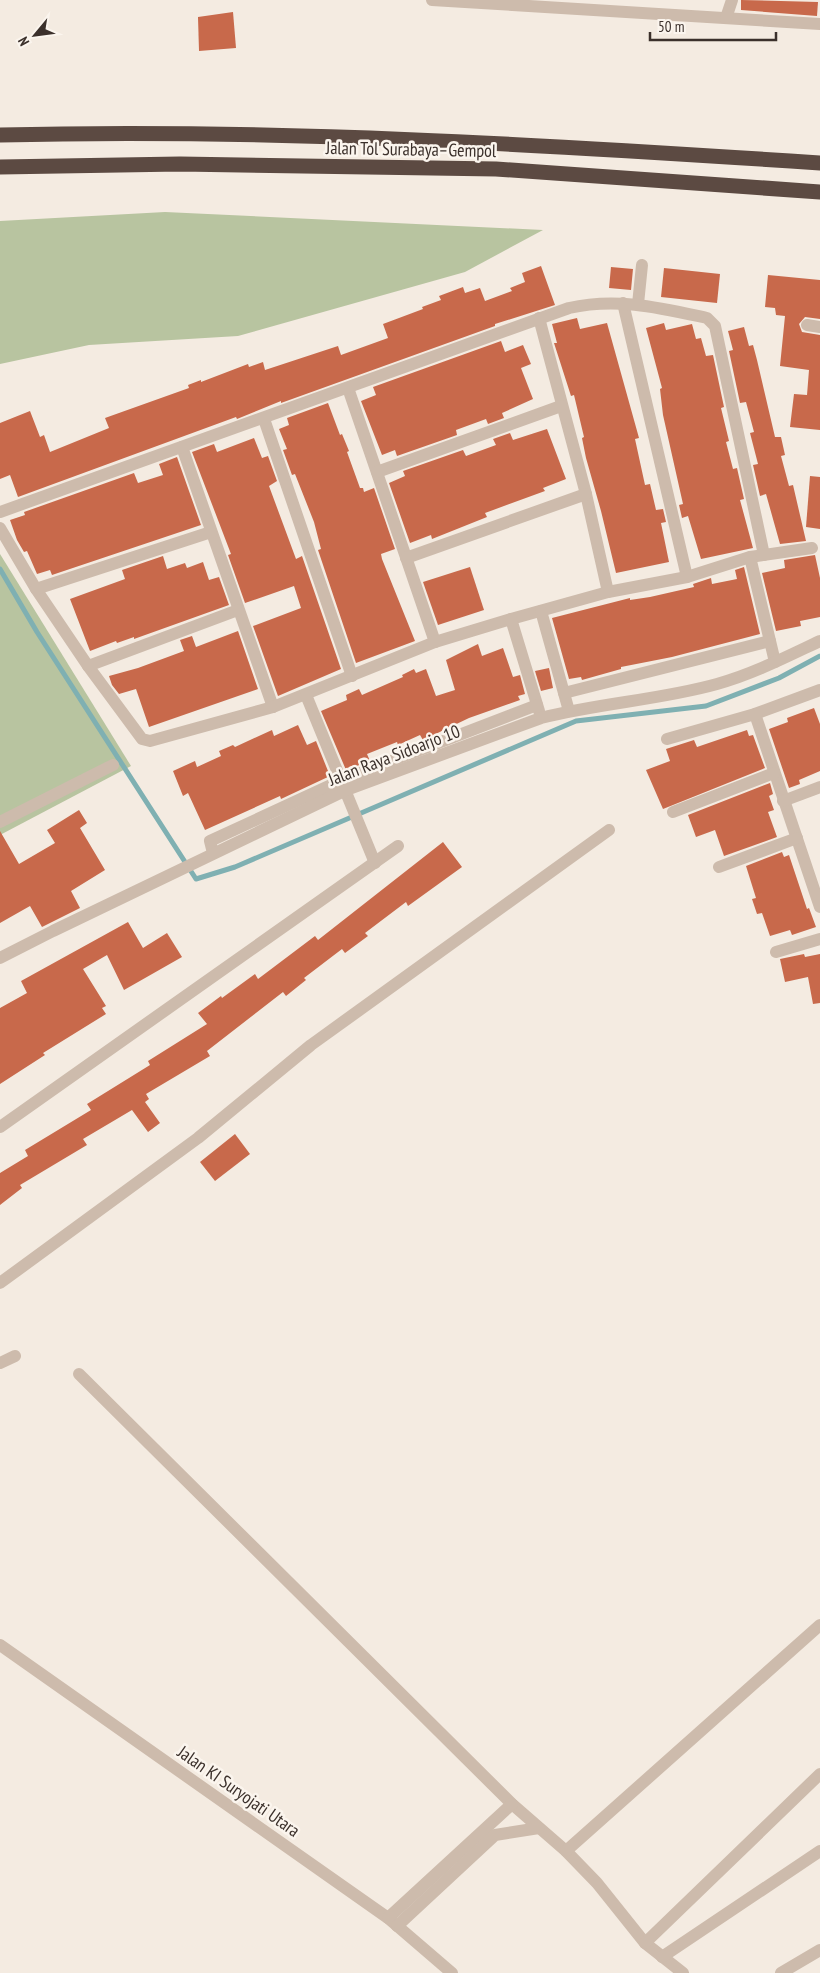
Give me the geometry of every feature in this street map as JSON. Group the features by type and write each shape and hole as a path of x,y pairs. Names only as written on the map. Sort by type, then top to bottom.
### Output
{"highway":[{"name":"Jalan Tol Surabaya–Gempol","path":"0,135 96,134 524,144 820,163"},
{"name":"Jalan Tol Surabaya–Gempol","path":"0,167 180,164 496,169 820,192"}],"street":[{"path":"432,0 820,24"},
{"path":"726,18 732,0"},
{"path":"638,304 642,265"},
{"path":"623,303 687,577"},
{"path":"0,512 264,419 539,318 584,305 623,303 638,304 707,318 715,326 764,556"},
{"path":"539,318 586,494 608,592"},
{"path":"348,388 435,642"},
{"path":"377,472 561,406"},
{"path":"264,419 352,676"},
{"path":"182,447 273,707"},
{"path":"406,558 586,494"},
{"path":"0,528 36,589 88,666 146,740 273,707 435,642 512,619 608,592 687,577 750,558 812,548"},
{"path":"36,589 211,532"},
{"path":"750,558 775,662"},
{"path":"88,666 238,610"},
{"path":"541,611 569,711"},
{"path":"512,619 541,718"},
{"name":"Jalan Raya Sidoarjo 10","path":"346,791 541,718 569,711 716,684 750,674 820,641"},
{"path":"564,693 770,642"},
{"path":"667,739 755,714 820,690"},
{"path":"306,695 375,863"},
{"path":"0,958 210,855 210,841 346,791 537,704"},
{"path":"755,714 820,907"},
{"path":"0,822 113,765"},
{"path":"672,812 774,773"},
{"path":"784,801 820,787"},
{"path":"0,1283 198,1138 311,1045 609,830"},
{"path":"719,867 797,838"},
{"path":"0,1127 398,846"},
{"path":"776,952 820,939"},
{"path":"0,1363 15,1356"},
{"path":"79,1374 512,1804 566,1850 597,1883 645,1943 683,1973"},
{"path":"566,1850 820,1625"},
{"name":"Jalan KI Suryojati Utara","path":"0,1645 392,1922 452,1973"},
{"path":"645,1943 820,1774"},
{"path":"392,1922 512,1804"},
{"path":"392,1922 495,1835 539,1828"},
{"path":"662,1957 820,1851"},
{"path":"781,1973 820,1950"}],"green space":[{"path":"165,212 543,230 465,272 238,336 89,345 0,364 0,221"},
{"path":"0,554 131,766 0,835"}],"building":[{"path":"741,0 818,2 817,16 741,10"},
{"path":"233,12 236,48 199,51 198,17"},
{"path":"541,266 555,305 495,324 495,326 281,403 281,401 237,419 236,417 18,497 10,475 0,479 0,423 30,411 40,437 44,435 50,452 109,428 105,418 189,388 188,385 201,380 201,382 248,364 249,367 263,362 265,370 338,346 341,355 388,338 383,324 441,300 439,296 463,287 465,293 480,288 485,301 512,291 510,288 525,282 522,273"},
{"path":"611,267 633,269 631,290 609,288"},
{"path":"664,268 720,274 717,303 661,297"},
{"path":"768,275 820,280 820,319 805,317 799,324 802,332 820,335 820,430 790,427 794,394 807,395 809,370 780,366 785,316 776,315 775,308 765,307"},
{"path":"577,318 580,329 607,323 639,438 635,439 645,485 650,484 656,510 663,509 666,522 661,523 669,562 616,573 586,458 582,438 584,437 574,395 571,396 554,343 557,343 552,324"},
{"path":"664,323 666,330 692,324 696,339 701,338 706,356 713,355 724,407 721,408 729,441 726,442 733,469 737,468 744,499 740,500 753,548 701,559 688,516 682,518 679,505 683,504 663,415 660,389 662,388 646,328"},
{"path":"744,327 749,346 753,345 775,437 781,437 785,455 781,456 789,486 793,485 806,541 780,544 766,494 760,496 753,465 758,464 750,433 754,432 746,402 740,403 729,351 733,350 728,331"},
{"path":"501,341 505,352 523,345 531,364 521,368 533,399 502,413 504,418 488,424 486,419 456,430 457,435 397,456 395,450 382,455 361,401 376,395 373,387"},
{"path":"328,403 340,435 342,434 349,451 347,452 360,488 363,488 364,492 374,488 395,549 381,554 382,559 415,641 356,663 318,550 321,549 314,522 295,474 292,475 283,450 287,449 279,429 289,425 287,418"},
{"path":"547,429 566,479 543,488 545,491 485,513 487,517 432,539 431,535 410,543 389,483 405,476 403,471 463,450 466,456 496,445 493,439 510,433 513,440"},
{"path":"254,438 262,458 268,456 277,481 269,486 296,559 302,556 341,669 278,696 253,626 301,608 294,586 245,603 228,555 231,554 192,452 214,444 217,452"},
{"path":"177,457 201,525 52,575 50,570 37,574 27,551 24,552 17,540 10,520 25,515 24,512 134,473 138,483 163,475 159,464"},
{"path":"810,476 820,477 820,529 806,527"},
{"path":"815,555 820,578 820,617 800,621 801,626 776,631 762,573 785,568 784,560"},
{"path":"163,556 167,569 185,563 187,568 203,562 209,580 219,577 229,605 134,639 134,637 117,643 116,641 90,651 70,599 125,579 122,570"},
{"path":"470,567 484,610 438,625 423,582"},
{"path":"744,567 760,634 672,657 621,667 621,669 582,680 581,677 569,679 552,618 630,598 630,600 650,597 694,587 693,584 711,578 712,584 737,579 735,570"},
{"path":"238,631 258,689 149,727 136,689 119,694 112,685 109,676 138,668 184,651 180,640 192,636 196,647"},
{"path":"478,644 482,656 503,648 513,677 520,675 525,694 518,696 520,700 469,718 423,740 420,735 398,745 397,742 367,754 370,761 346,770 321,711 347,700 346,695 359,689 362,695 403,677 402,675 414,669 416,673 426,669 436,696 455,690 446,660"},
{"path":"549,668 553,688 541,691 535,671"},
{"path":"814,708 820,724 820,771 799,780 800,784 789,788 769,729 788,722 787,718"},
{"path":"298,725 307,745 316,741 330,776 281,799 280,796 205,830 188,793 183,796 173,771 195,761 197,767 221,756 219,751 233,745 235,747 272,730 274,736"},
{"path":"747,730 749,736 753,735 765,768 663,809 646,770 670,761 666,749 694,740 697,747"},
{"path":"770,783 773,794 769,796 774,810 768,812 777,837 724,856 715,830 696,837 688,815"},
{"path":"79,810 87,823 80,828 105,870 71,891 80,908 42,927 30,906 0,923 0,831 19,864 55,843 47,830"},
{"path":"443,842 462,867 408,906 406,902 365,933 368,936 345,953 342,949 304,978 306,980 286,996 283,992 207,1051 210,1056 146,1094 149,1099 145,1102 160,1123 148,1132 132,1110 83,1139 87,1145 20,1185 22,1188 0,1205 0,1173 28,1156 25,1150 91,1110 87,1104 150,1065 148,1061 207,1024 198,1013 221,996 222,998 255,974 258,979 315,936 318,940"},
{"path":"782,852 784,857 789,855 807,909 809,908 816,927 792,935 790,930 770,936 762,913 757,914 752,899 756,898 746,866"},
{"path":"128,922 143,948 167,933 182,957 124,990 107,955 83,969 106,1006 102,1008 106,1014 43,1053 45,1055 0,1084 0,1008 27,993 21,981"},
{"path":"804,954 805,957 820,954 820,1003 813,1004 808,977 785,982 780,959"},
{"path":"235,1134 250,1154 215,1181 200,1162"}],"waterway":[{"path":"0,569 37,632 196,879 235,867 576,721 706,706 779,678 820,656"}]}
